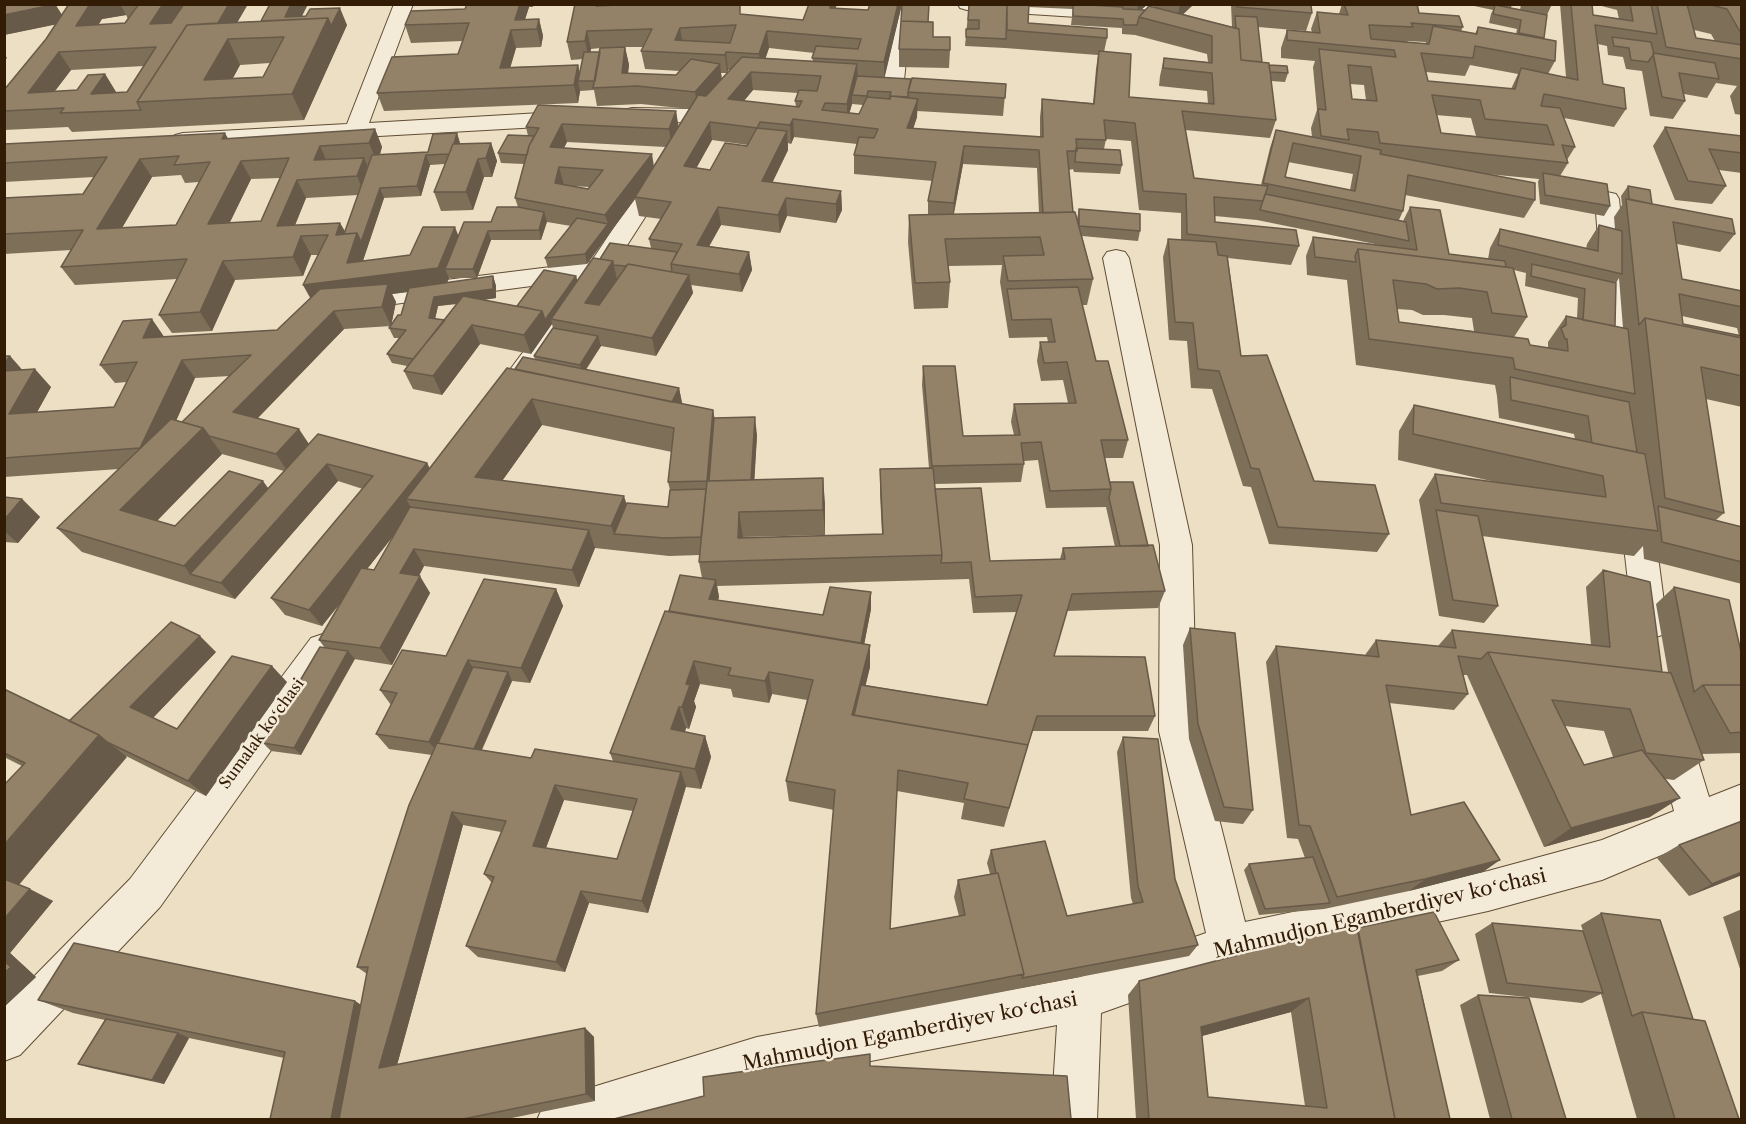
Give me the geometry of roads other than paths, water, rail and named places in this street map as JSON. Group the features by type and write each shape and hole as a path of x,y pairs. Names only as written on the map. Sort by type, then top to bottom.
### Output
{"street":[{"path":"356,129 404,4"},
{"path":"822,77 893,80 903,4"},
{"path":"967,4 1140,15 1150,12 1161,4"},
{"path":"488,416 599,269 698,116 719,90"},
{"path":"157,141 602,116 698,116"},
{"path":"1607,199 1617,290 1624,401"},
{"path":"1116,258 1176,545 1178,731 1230,946"},
{"path":"332,303 599,269"},
{"path":"1631,470 1654,655"},
{"name":"Sumalak koʻchasi","path":"4,1039 145,892 337,628"},
{"path":"1664,699 1696,819"},
{"name":"Mahmudjon Egamberdiyev koʻchasi","path":"560,1119 757,1060 1080,999 1230,946 1488,891 1602,860 1696,819 1742,802"},
{"path":"1074,1119 1080,999"}]}
